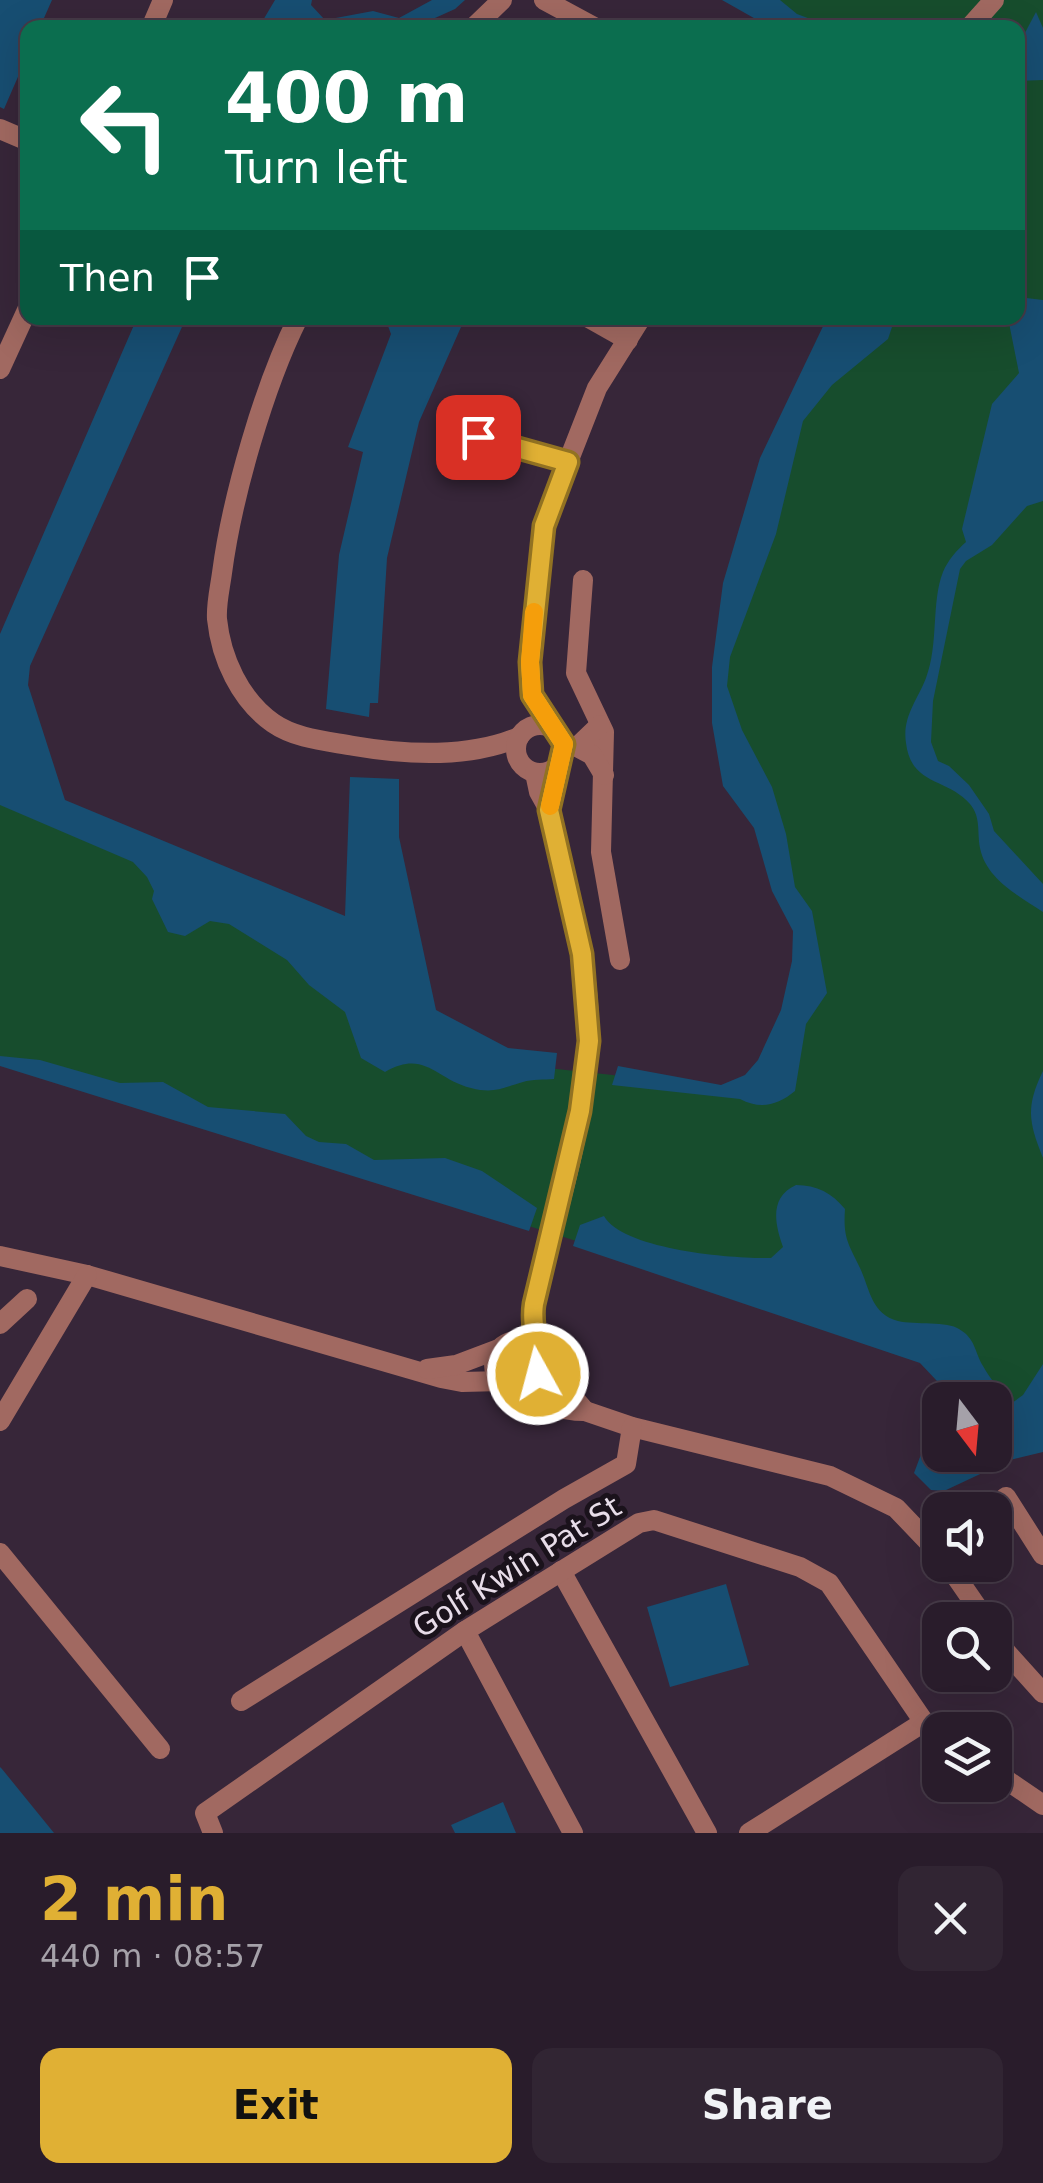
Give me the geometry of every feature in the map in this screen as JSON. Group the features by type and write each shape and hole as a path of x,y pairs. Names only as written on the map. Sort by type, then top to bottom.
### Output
{"street":[{"path":"481,20 502,0"},
{"path":"544,0 581,20"},
{"path":"976,20 994,0"},
{"path":"0,368 20,325"},
{"path":"295,325 243,474 216,615 223,657 245,694 273,723 306,738 370,748 477,752 535,726 550,727"},
{"path":"601,325 628,340"},
{"path":"1,1259 87,1276 462,1382 512,1384 533,1380 538,1374 531,1324 534,1304 580,1111 589,1041 582,954 549,810 530,770 517,757 532,695 530,662 544,526 598,388 638,325"},
{"path":"449,429 568,462"},
{"path":"583,580 576,673 604,732 601,852 620,960"},
{"path":"532,695 567,752"},
{"path":"456,751 547,772 600,726"},
{"path":"567,752 592,754 604,776"},
{"path":"549,810 567,752"},
{"path":"0,1421 87,1276"},
{"path":"0,1324 27,1299"},
{"path":"534,1304 495,1358 494,1368 512,1384 549,1406 585,1411 632,1427 830,1476 896,1508 922,1535"},
{"path":"419,1370 456,1365 520,1342 536,1351 585,1411"},
{"path":"241,1702 564,1499 618,1471 626,1464 632,1427"},
{"path":"1012,1506 1043,1555"},
{"name":"Golf Kwin Pat St","path":"209,1823 465,1631 639,1523 654,1520 800,1567 829,1583 922,1713"},
{"path":"0,1554 160,1749"},
{"path":"561,1572 707,1833"},
{"path":"465,1631 573,1833"},
{"path":"1012,1659 1043,1693"},
{"path":"749,1833 922,1733"},
{"path":"1012,1783 1043,1804"}],"green space":[{"path":"749,0 1043,0 1043,1416 1012,1431 1012,1382 970,1382 928,1352 0,1059 0,791 322,924 472,1060 752,1090 806,944 719,683 790,420 841,325 1025,325 1025,20 788,20"}],"water":[{"path":"0,0 52,0 43,20 20,20 20,72 4,109 0,107"},
{"path":"275,0 312,0 311,5 325,20 263,20"},
{"path":"432,0 465,0 431,20 325,20 373,11 399,18"},
{"path":"722,0 780,0 797,14 813,20 758,20"},
{"path":"1036,12 1043,28 1043,80 1025,81 1025,33"},
{"path":"1025,298 1043,300 1043,501 1027,506 992,545 960,569 933,701 931,742 938,761 969,785 989,814 994,831 1043,884 1043,912 1005,886 989,869 970,804 915,767 905,734 930,665 939,584 953,556 966,542 962,529 992,404 1019,373 1009,325 1025,325"},
{"path":"134,325 183,325 30,666 28,685 65,800 345,916 350,777 399,779 399,837 436,1010 508,1048 557,1053 554,1079 486,1090 459,1084 420,1065 399,1066 385,1072 361,1058 345,1012 309,985 287,960 229,924 210,921 185,936 168,932 152,899 154,891 147,877 133,862 0,805 0,634"},
{"path":"388,325 462,325 419,422 387,558 378,703 370,703 369,717 326,709 339,555 363,452 348,447 391,334"},
{"path":"824,325 893,325 888,339 832,385 803,421 776,534 730,657 727,686 742,730 772,787 786,834 795,887 812,911 827,993 806,1024 795,1091 776,1103 762,1105 740,1099 612,1085 618,1066 721,1085 745,1075 758,1060 781,1010 792,961 793,931 772,891 754,828 723,786 712,723 712,667 723,583 760,458"},
{"path":"0,1056 40,1060 120,1083 163,1082 208,1107 285,1114 306,1136 319,1142 346,1144 374,1160 445,1158 482,1171 537,1208 529,1231 0,1066"},
{"path":"1043,1071 1043,1158 1031,1114"},
{"path":"796,1185 811,1186 835,1198 845,1209 847,1240 882,1313 898,1321 947,1325 965,1333 994,1382 937,1382 920,1363 573,1246 580,1225 604,1216 615,1228 655,1244 707,1254 771,1258 783,1247 776,1211 788,1190"},
{"path":"1043,1364 1043,1452 1012,1460 1012,1403 1023,1395"},
{"path":"922,1452 922,1472 984,1472 944,1491 931,1490 914,1473"},
{"path":"726,1584 749,1665 670,1687 647,1607"},
{"path":"2,1769 54,1833 0,1833"},
{"path":"503,1802 516,1833 455,1833 451,1825"}],"slow traffic":[{"path":"534,612 532,695 564,744 550,806"}],"route":[{"path":"478,437 568,462 544,526 530,662 532,695 564,744 549,810 582,954 589,1041 580,1111 534,1304 531,1324 539,1359 538,1374"}]}
